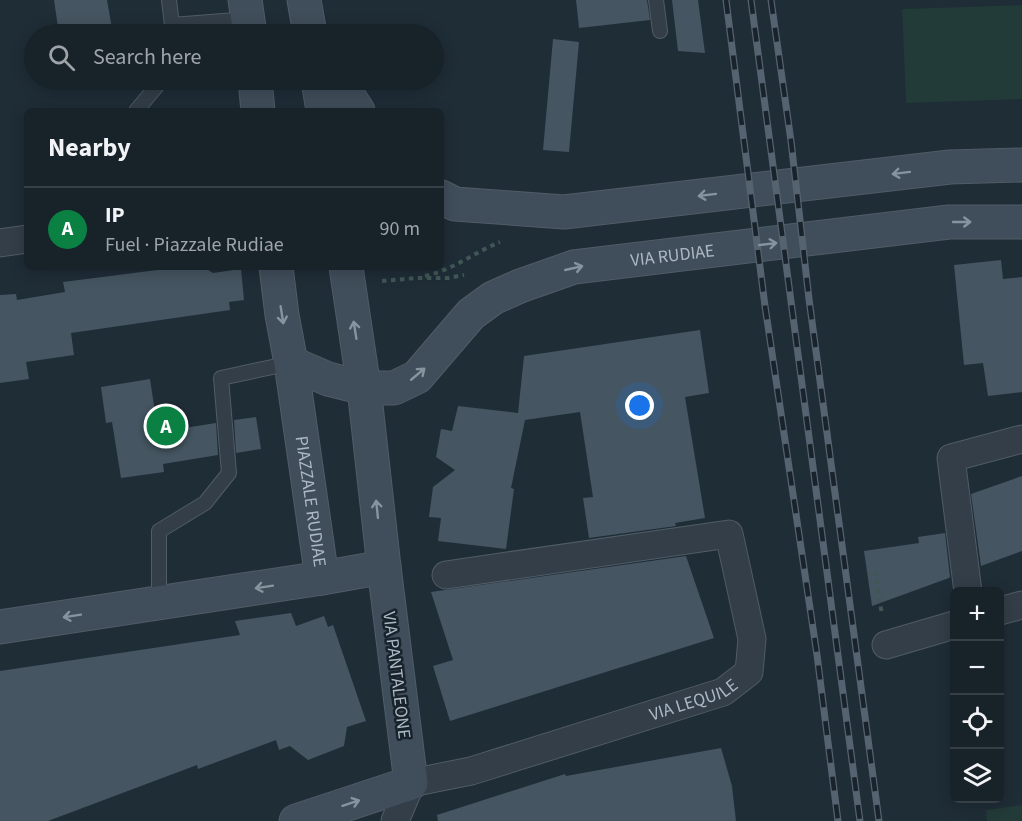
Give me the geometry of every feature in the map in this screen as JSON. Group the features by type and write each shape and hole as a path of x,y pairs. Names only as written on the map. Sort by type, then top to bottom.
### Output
{"main road":[{"path":"256,90 258,108"},
{"path":"320,90 323,108"},
{"path":"344,90 356,108"},
{"path":"444,198 455,204 488,208 564,212 950,167 1022,165"},
{"path":"444,184 488,208"},
{"name":"VIA RUDIAE","path":"364,388 394,388 417,377 471,314 493,298 574,267 949,222 1022,222"},
{"name":"PIAZZALE RUDIAE","path":"276,270 322,578 384,567"},
{"path":"346,270 364,388 384,567"},
{"path":"291,363 328,379 364,388"},
{"name":"VIA PANTALEONE","path":"384,567 411,783"},
{"path":"0,627 322,578"},
{"name":"VIA LEQUILE","path":"296,821 411,783"}],"street":[{"path":"0,243 24,239"},
{"path":"967,587 951,458 1022,439"},
{"name":"VIA LEQUILE","path":"411,783 471,771 723,692 749,672 752,639 729,534 446,575"},
{"path":"1004,610 1022,605"},
{"path":"886,645 950,626"},
{"path":"395,821 411,783"}],"lane":[{"path":"169,0 171,24"},
{"path":"656,0 660,32"},
{"path":"210,24 248,18"},
{"path":"138,108 153,90"},
{"path":"159,603 159,531 205,503 229,473 221,378 291,363"}],"path":[{"path":"875,571 882,616"}],"green space":[{"path":"1022,5 1022,99 906,103 902,9"},
{"path":"1022,805 1022,821 987,821 986,810"}],"building":[{"path":"54,0 107,0 111,24 58,24"},
{"path":"576,0 647,0 650,20 579,28"},
{"path":"672,0 698,0 705,53 678,51"},
{"path":"553,39 579,42 569,152 543,150"},
{"path":"1001,260 1003,279 1022,277 1022,392 988,396 983,363 964,365 954,265"},
{"path":"157,270 208,270 213,273 241,270 244,300 229,302 230,310 71,333 74,355 26,362 29,379 0,383 0,295 16,294 17,300 65,292 63,282"},
{"path":"700,330 709,393 685,397 705,518 675,523 676,526 589,538 583,498 593,497 580,412 525,420 511,488 514,489 506,549 438,541 441,518 429,517 433,487 455,470 436,457 441,429 452,431 458,406 518,413 524,356"},
{"path":"150,379 158,432 216,423 218,455 163,464 164,472 121,478 112,422 106,423 101,387"},
{"path":"256,417 261,449 236,453 234,420"},
{"path":"1022,476 1022,551 981,566 971,494"},
{"path":"945,533 949,578 872,606 864,551 919,543 918,537"},
{"path":"686,556 714,638 450,721 433,666 453,660 431,592"},
{"path":"291,613 296,626 324,616 328,627 333,625 366,721 347,727 344,746 308,760 290,746 279,750 276,740 198,769 197,765 48,821 0,821 0,671 240,635 235,621"},
{"path":"721,748 732,786 736,821 438,821 437,815 565,774 566,776"}],"railway":[{"path":"726,0 765,306 817,655 838,821"},
{"path":"751,0 860,821"},
{"path":"771,0 879,821"}],"place":[{"name":"IP","path":"166,426"}]}
